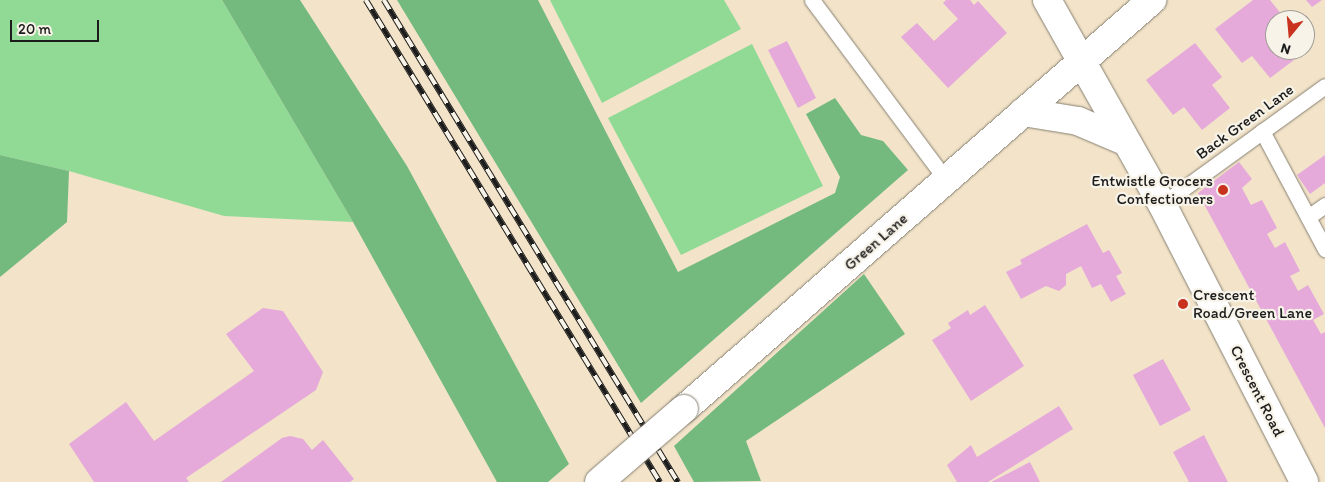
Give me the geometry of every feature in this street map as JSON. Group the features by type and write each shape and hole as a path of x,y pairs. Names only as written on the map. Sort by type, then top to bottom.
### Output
{"street":[{"name":"Crescent Road","path":"1047,0 1080,64 1162,204 1304,482"},
{"name":"Green Lane","path":"599,482 1152,0"},
{"path":"1023,112 1078,121 1125,141"}],"lane":[{"path":"812,0 946,180"},
{"name":"Back Green Lane","path":"1162,204 1325,86"},
{"path":"1262,131 1325,249"},
{"path":"1308,217 1325,205"}],"green space":[{"path":"0,0 222,0 353,222 224,216 69,171 0,155"},
{"path":"222,0 300,0 407,166 569,464 548,482 497,482 353,222"},
{"path":"397,0 538,0 678,272 835,193 840,177 806,114 835,98 861,135 883,141 908,170 641,403"},
{"path":"550,0 724,0 741,29 602,103"},
{"path":"752,44 823,186 681,255 608,118"},
{"path":"0,155 69,171 67,222 0,277"},
{"path":"864,274 905,334 746,441 761,481 694,482 674,446"}],"building":[{"path":"946,0 970,0 974,5 978,1 1007,33 948,88 901,37 917,23 934,41 958,19 943,3"},
{"path":"1253,0 1270,0 1278,10 1265,10 1265,60 1294,60 1270,78 1252,56 1242,63 1215,29"},
{"path":"1306,0 1322,0 1312,7"},
{"path":"787,41 816,98 798,108 768,50"},
{"path":"1195,43 1222,77 1212,85 1230,108 1202,130 1184,107 1173,115 1146,80"},
{"path":"1325,155 1325,183 1310,194 1297,175"},
{"path":"1239,162 1252,179 1242,188 1251,205 1262,200 1277,228 1267,234 1275,248 1285,242 1300,271 1290,276 1298,291 1308,285 1324,314 1313,320 1321,334 1325,332 1325,428 1198,193"},
{"path":"1087,224 1103,253 1109,250 1122,273 1116,276 1126,294 1111,302 1101,284 1092,288 1081,266 1066,274 1066,285 1059,291 1046,286 1021,299 1006,272 1022,264 1020,260"},
{"path":"985,305 1024,366 971,401 932,340 951,328 948,323 968,310 970,315"},
{"path":"263,308 283,311 323,372 316,390 186,478 189,482 94,482 69,444 126,402 154,441 254,371 226,334"},
{"path":"1163,359 1191,410 1160,426 1133,375"},
{"path":"1059,406 1073,429 988,482 957,482 947,465 971,445 977,457"},
{"path":"1204,435 1228,482 1189,482 1173,452"},
{"path":"290,436 303,439 312,450 323,440 354,479 350,482 221,482 282,438"},
{"path":"1030,462 1040,482 991,482"}],"railway":[{"path":"366,0 660,482"},
{"path":"384,0 678,482"}],"place":[{"name":"Entwistle Grocers Confectioners","path":"1223,190"},
{"name":"Crescent Road/Green Lane","path":"1183,304"}]}
